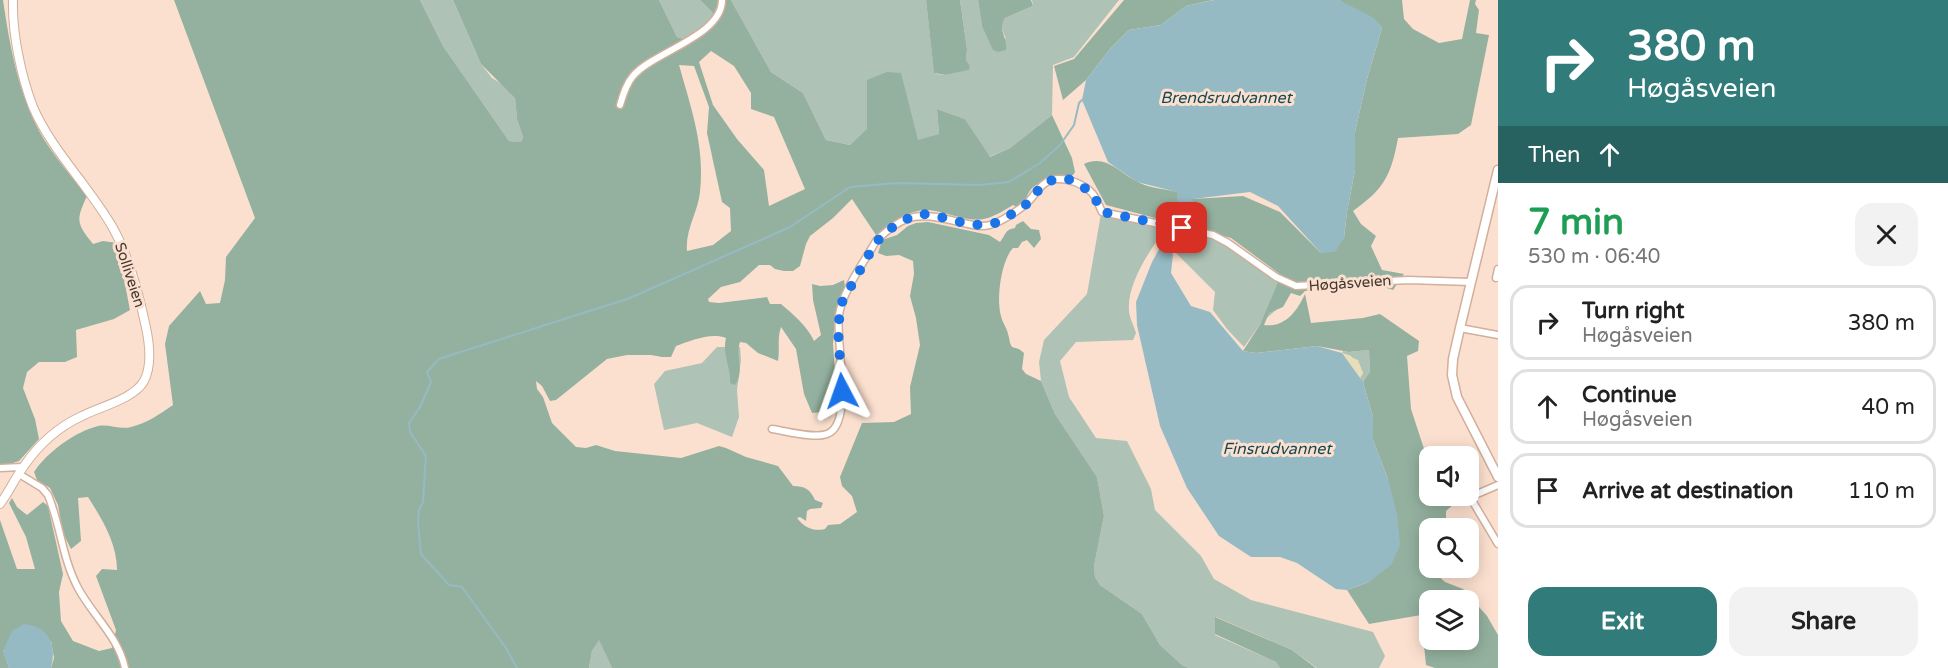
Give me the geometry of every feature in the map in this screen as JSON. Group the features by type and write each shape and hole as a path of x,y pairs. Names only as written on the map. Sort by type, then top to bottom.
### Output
{"main road":[{"path":"1498,170 1460,328 1452,375 1458,397 1498,477"}],"street":[{"name":"Solliveien","path":"0,504 34,452 62,426 132,393 141,386 149,362 143,314 129,261 120,241 49,135 33,105 17,44 13,21 14,0"},
{"path":"620,105 627,84 636,72 651,61 690,40 714,21 722,8 722,0"},
{"name":"Høgåsveien","path":"772,429 817,436 830,433 836,426 842,407 838,329 841,304 876,242 889,230 911,217 922,214 972,225 993,224 1028,203 1044,183 1056,179 1068,179 1092,192 1102,212 1213,235 1276,277 1296,286 1408,280 1471,282"},
{"path":"1496,278 1498,269"},
{"path":"1460,328 1498,335"},
{"path":"0,468 21,471 48,495 70,570 79,590 117,644 125,668"},
{"path":"1479,492 1498,485"},
{"path":"1476,506 1498,544"}],"green space":[{"path":"0,0 3,0 17,72 28,108 50,148 87,196 80,216 83,231 93,244 103,241 117,243 130,310 114,319 76,330 77,357 65,362 39,362 27,372 23,388 35,419 39,439 19,461 0,467"},
{"path":"174,0 420,0 443,46 509,141 521,142 523,137 517,119 515,98 481,64 453,0 659,0 677,37 684,39 705,24 714,14 700,0 731,0 771,72 803,93 826,140 850,145 867,129 867,80 887,72 901,73 918,140 939,134 937,109 965,119 990,157 1010,148 1052,115 1072,158 1075,172 1073,175 1049,179 1033,187 1022,210 1013,205 989,218 975,220 934,211 918,211 899,219 876,235 852,199 810,236 800,266 793,271 775,269 770,265 759,265 740,282 721,287 708,299 709,302 719,303 767,297 770,304 781,304 795,316 814,341 821,335 812,284 833,285 844,280 845,287 835,316 833,344 837,399 830,411 812,413 804,394 796,349 781,327 778,361 740,342 740,369 735,385 730,383 725,350 726,338 714,336 676,346 671,357 627,355 607,359 556,400 550,401 542,386 536,381 537,389 543,397 552,423 576,447 586,448 596,445 615,451 681,458 719,446 726,448 746,457 778,466 793,486 807,489 815,500 823,503 821,508 807,511 806,521 800,517 797,518 806,526 821,530 828,525 840,524 857,512 852,496 842,486 840,477 862,423 894,422 911,414 910,387 920,345 910,296 914,274 913,261 899,255 886,256 878,253 882,240 897,235 908,226 928,222 989,235 1000,242 1007,231 1023,221 1031,229 1039,230 1041,239 1034,248 1027,240 1022,242 1009,254 1001,281 999,300 1001,316 1012,347 1024,353 1022,369 1026,374 1041,381 1055,414 1097,477 1104,516 1094,566 1095,577 1100,585 1142,614 1160,645 1182,665 1189,668 612,668 599,640 592,651 589,668 51,668 54,658 51,641 3,650 9,668 0,668 0,520 17,569 35,569 26,537 9,503 12,498 17,507 27,515 43,502 48,506 63,574 59,592 61,621 73,641 99,651 112,648 116,630 96,576 102,569 117,570 108,532 88,497 78,498 81,541 71,549 63,533 58,505 50,488 37,480 34,472 54,450 80,433 98,426 127,428 137,425 173,405 165,344 169,326 200,291 206,304 220,303 225,280 226,257 255,218","holes":["711,51 734,66 751,93 751,109 774,117 805,189 769,206 764,170 737,139 713,105 699,62","679,65 694,66 709,107 707,133 722,202 730,208 731,231 713,245 687,251 688,236 700,192 701,159 696,127"]},
{"path":"420,0 453,0 481,64 492,78 505,86 515,98 517,119 523,137 521,142 509,141 443,46"},
{"path":"659,0 700,0 714,14 705,24 684,39 677,37"},
{"path":"731,0 926,0 934,71 936,74 946,75 968,70 970,66 966,60 967,49 960,0 978,0 982,26 1006,39 1002,28 1005,18 1033,6 1032,0 1119,0 1074,57 1053,65 1052,115 1010,148 989,157 965,119 937,109 939,134 918,141 867,80 867,130 850,145 826,140 803,93 771,72"},
{"path":"926,0 960,0 969,70 946,75 934,73"},
{"path":"978,0 1031,0 1033,6 1005,18 1003,22 1002,30 1006,50 998,52 993,50 982,26"},
{"path":"1124,0 1213,0 1186,6 1161,25 1129,30 1110,49 1086,80 1063,100 1054,66 1074,59"},
{"path":"1339,0 1402,0 1404,19 1413,29 1439,43 1462,39 1470,0 1476,0 1475,4 1479,10 1476,33 1489,35 1471,125 1458,134 1398,138 1389,172 1372,196 1353,211 1361,224 1376,236 1371,246 1382,270 1404,274 1393,290 1360,285 1305,291 1300,296 1291,293 1283,307 1269,313 1264,325 1284,321 1298,306 1305,294 1311,323 1380,314 1419,341 1418,351 1407,356 1411,409 1423,446 1419,446 1419,506 1452,506 1446,511 1446,518 1419,518 1419,578 1440,578 1464,590 1419,590 1419,615 1369,624 1347,590 1369,582 1388,479 1373,440 1373,417 1363,382 1370,372 1369,350 1349,352 1317,346 1256,353 1243,351 1261,323 1281,275 1231,238 1106,205 1084,164 1099,161 1111,165 1140,183 1178,192 1178,219 1190,222 1192,199 1243,196 1280,212 1321,253 1344,238 1355,170 1355,132 1382,28 1368,15"},
{"path":"1102,208 1169,222 1226,239 1278,276 1284,303 1261,323 1244,347 1213,310 1215,292 1160,237 1144,262 1131,291 1129,313 1136,333 1133,340 1076,342 1060,361 1069,397 1096,438 1127,441 1151,489 1155,510 1201,556 1214,579 1251,600 1373,632 1385,656 1379,668 1317,668 1292,650 1216,617 1215,635 1276,662 1280,668 1189,668 1182,665 1160,645 1142,614 1100,585 1095,577 1094,566 1104,516 1097,477 1055,414 1041,381 1039,362 1044,340 1087,294"},
{"path":"717,347 740,347 741,360 737,390 739,417 732,437 697,423 664,430 654,384 665,371 702,363"},
{"path":"1369,350 1370,373 1363,382 1360,378 1363,373 1351,356 1342,353 1343,351"},
{"path":"1479,607 1498,635 1498,668 1435,668 1426,665 1424,650 1479,650"},
{"path":"1215,617 1292,650 1316,668 1280,668 1276,662 1215,634"},
{"path":"599,639 612,668 589,668 592,651"}],"sand":[{"path":"1342,353 1358,360 1363,373 1360,378"}],"water":[{"name":"Brendsrudvannet","path":"1214,0 1339,0 1374,18 1382,28 1355,132 1355,170 1344,238 1335,252 1321,253 1278,206 1250,192 1193,199 1190,223 1178,219 1177,192 1137,182 1108,162 1082,100 1086,80 1110,49 1129,30 1161,25 1186,6"},
{"name":"Finsrudvannet","path":"1163,242 1173,254 1171,273 1191,306 1210,312 1243,351 1256,353 1317,346 1342,353 1363,382 1373,417 1373,440 1388,479 1397,514 1400,545 1391,565 1369,582 1347,590 1336,589 1297,563 1280,557 1251,557 1219,536 1187,488 1160,426 1137,325 1136,302 1152,262"},
{"path":"24,624 40,629 49,638 53,651 51,668 9,668 3,651 12,631"}],"waterway":[{"path":"517,668 506,648 462,587 449,585 421,554 418,522 419,510 423,502 426,456 410,432 409,423 420,407 431,382 427,372 439,359 630,298 790,227 850,187 897,183 980,185 1009,182 1040,163 1060,145 1074,125 1079,103 1082,100"}],"route":[{"path":"842,391 838,329 841,304 876,242 895,225 911,217 922,214 972,225 993,224 1028,203 1044,183 1056,179 1068,179 1092,192 1102,212 1182,228"}]}
